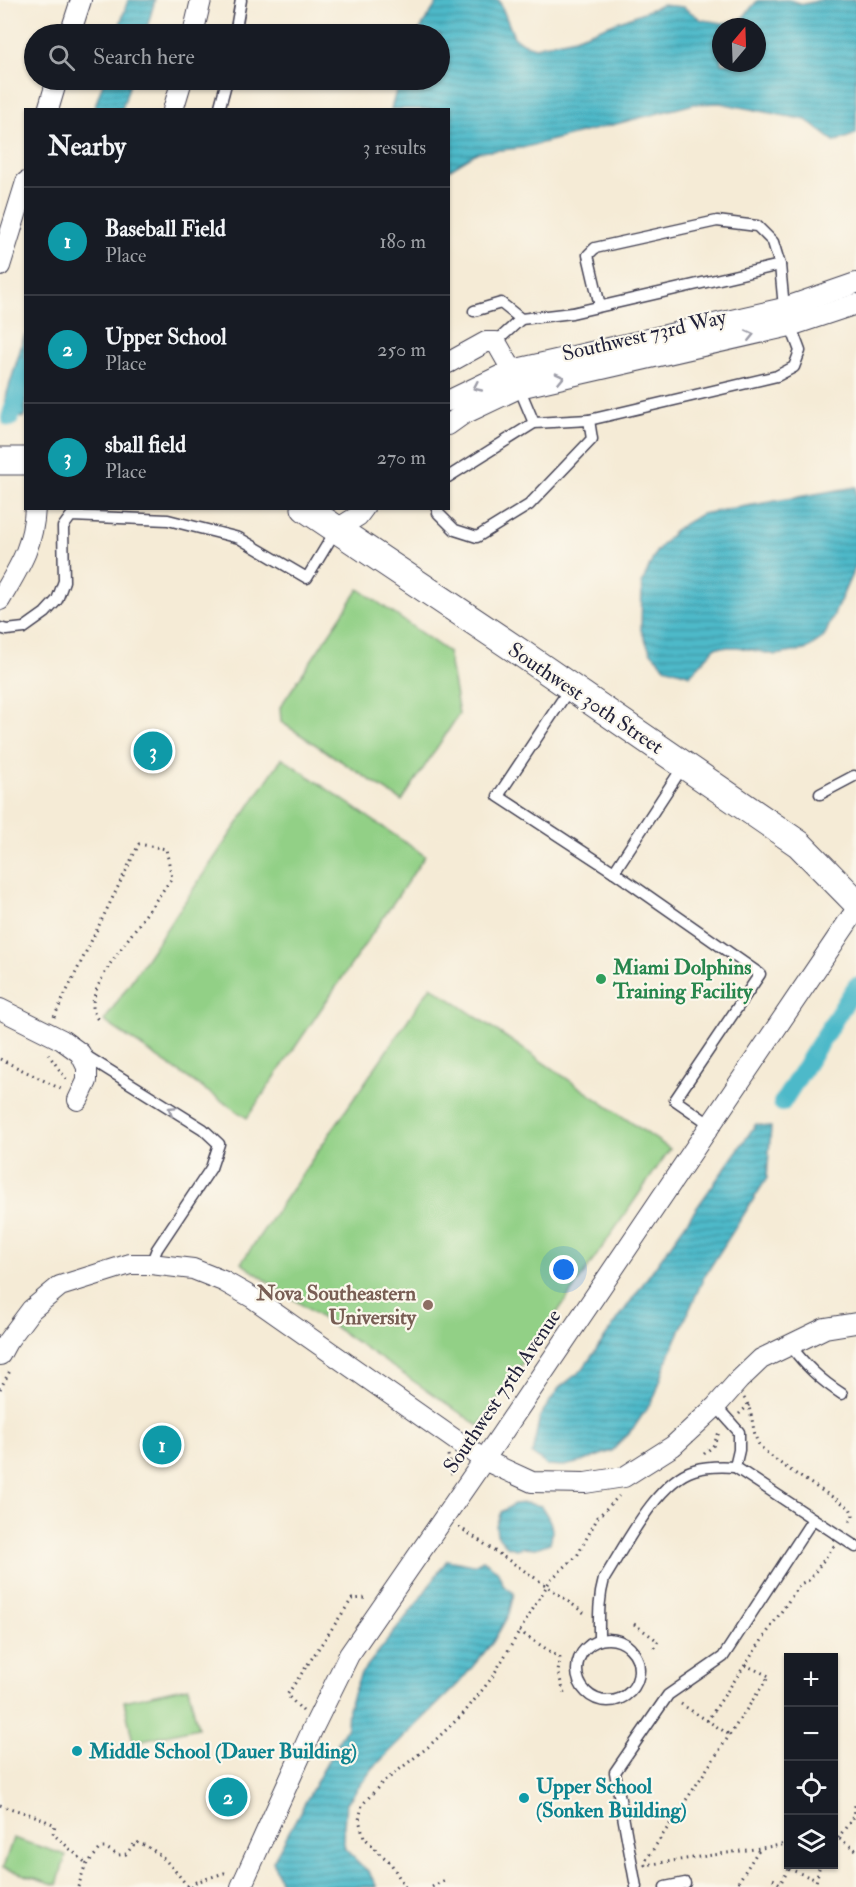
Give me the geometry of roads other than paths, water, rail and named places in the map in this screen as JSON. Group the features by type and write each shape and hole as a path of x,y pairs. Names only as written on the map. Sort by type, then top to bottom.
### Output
{"street":[{"path":"73,24 81,0"},
{"path":"195,24 201,0"},
{"path":"49,108 54,90"},
{"path":"174,108 179,90"},
{"path":"0,266 24,188"},
{"name":"Southwest 73rd Way","path":"787,317 856,283"},
{"name":"Southwest 73rd Way","path":"450,400 516,379 787,317 856,304"},
{"path":"450,362 486,342 496,342 516,379"},
{"name":"Southwest 73rd Way","path":"450,424 516,379"},
{"path":"0,460 24,460"},
{"path":"0,600 32,539 34,510"},
{"name":"Southwest 30th Street","path":"312,510 340,518 571,687 800,844 856,902"},
{"path":"340,518 358,516 362,510"},
{"name":"Southwest 75th Avenue","path":"241,1887 313,1728 349,1655 445,1518 856,910"},
{"path":"0,1009 62,1040 80,1053 87,1067 87,1081 78,1100"},
{"path":"7,1359 7,1342 32,1310 60,1286 130,1264 193,1269 243,1292 484,1460 532,1482 585,1483 624,1477 673,1446 762,1359 825,1328 856,1323"}],"lane":[{"path":"237,24 241,0"},
{"path":"220,108 224,90"},
{"path":"450,476 534,423 589,420 777,376 794,367 800,351 787,317 780,265 773,242 757,226 717,221 596,248 588,255 600,306"},
{"path":"496,342 521,319 572,313 780,265"},
{"path":"474,311 501,303 521,319"},
{"path":"516,379 534,423"},
{"path":"438,510 438,513 455,530 477,537 529,505 585,447 592,439 589,420"},
{"path":"0,628 7,630 24,628 45,613 57,600 64,581 63,527 71,516 168,520 229,535 239,538 307,578 340,518"},
{"path":"571,687 498,796 614,872 760,974 675,1100 711,1125"},
{"path":"614,872 684,765"},
{"path":"820,794 855,777"},
{"path":"80,1053 203,1129 219,1144 211,1168 157,1249 151,1264"},
{"path":"789,1344 807,1367 823,1382 842,1394"},
{"path":"716,1406 739,1432 739,1450 735,1467"},
{"path":"599,1640 598,1617 604,1579 658,1496 670,1483 692,1471 717,1466 735,1467 856,1547"},
{"path":"636,1887 615,1772 668,1695 723,1657 813,1519"},
{"path":"599,1640 619,1641 628,1646 635,1654 638,1664 639,1674 636,1684 630,1692 611,1701 591,1696 584,1690 578,1681 576,1671 582,1651 599,1640"},
{"path":"665,1887 685,1883"}],"water":[{"path":"128,0 155,0 148,24 120,24"},
{"path":"439,0 499,0 514,37 522,43 535,47 575,38 662,5 683,7 702,20 712,21 712,72 766,72 766,18 743,18 757,1 788,0 804,4 820,0 856,0 856,134 835,142 806,120 720,103 694,104 522,148 478,152 450,169 450,108 391,108 396,90 450,90 450,24 423,24"},
{"path":"101,90 128,90 122,108 94,108"},
{"path":"24,337 24,416 22,418 8,411 5,400"},
{"path":"856,487 856,565 824,637 805,650 776,655 738,647 716,647 690,675 665,667 650,651 641,630 642,583 656,552 676,529 701,514"},
{"path":"756,1124 771,1127 767,1178 704,1277 667,1360 655,1396 635,1426 612,1451 564,1466 547,1465 532,1454 540,1416 559,1388 582,1370"},
{"path":"525,1503 541,1506 552,1528 550,1543 536,1548 516,1549 507,1546 497,1535 496,1525 501,1512 514,1504"},
{"path":"447,1560 474,1565 483,1560 497,1570 504,1586 514,1593 509,1614 493,1642 459,1683 373,1768 346,1804 343,1837 345,1849 370,1874 377,1887 284,1887 273,1861 347,1726 348,1708 360,1675 417,1603"}],"waterway":[{"path":"10,418 24,373"},
{"path":"782,1103 856,986"}],"place":[{"name":"sball field","path":"153,751"},
{"name":"Miami Dolphins Training Facility","path":"601,979"},
{"name":"Nova Southeastern University","path":"428,1305"},
{"name":"Baseball Field","path":"162,1445"},
{"name":"Middle School (Dauer Building)","path":"77,1751"},
{"name":"Upper School","path":"228,1797"},
{"name":"Upper School (Sonken Building)","path":"524,1798"}]}
